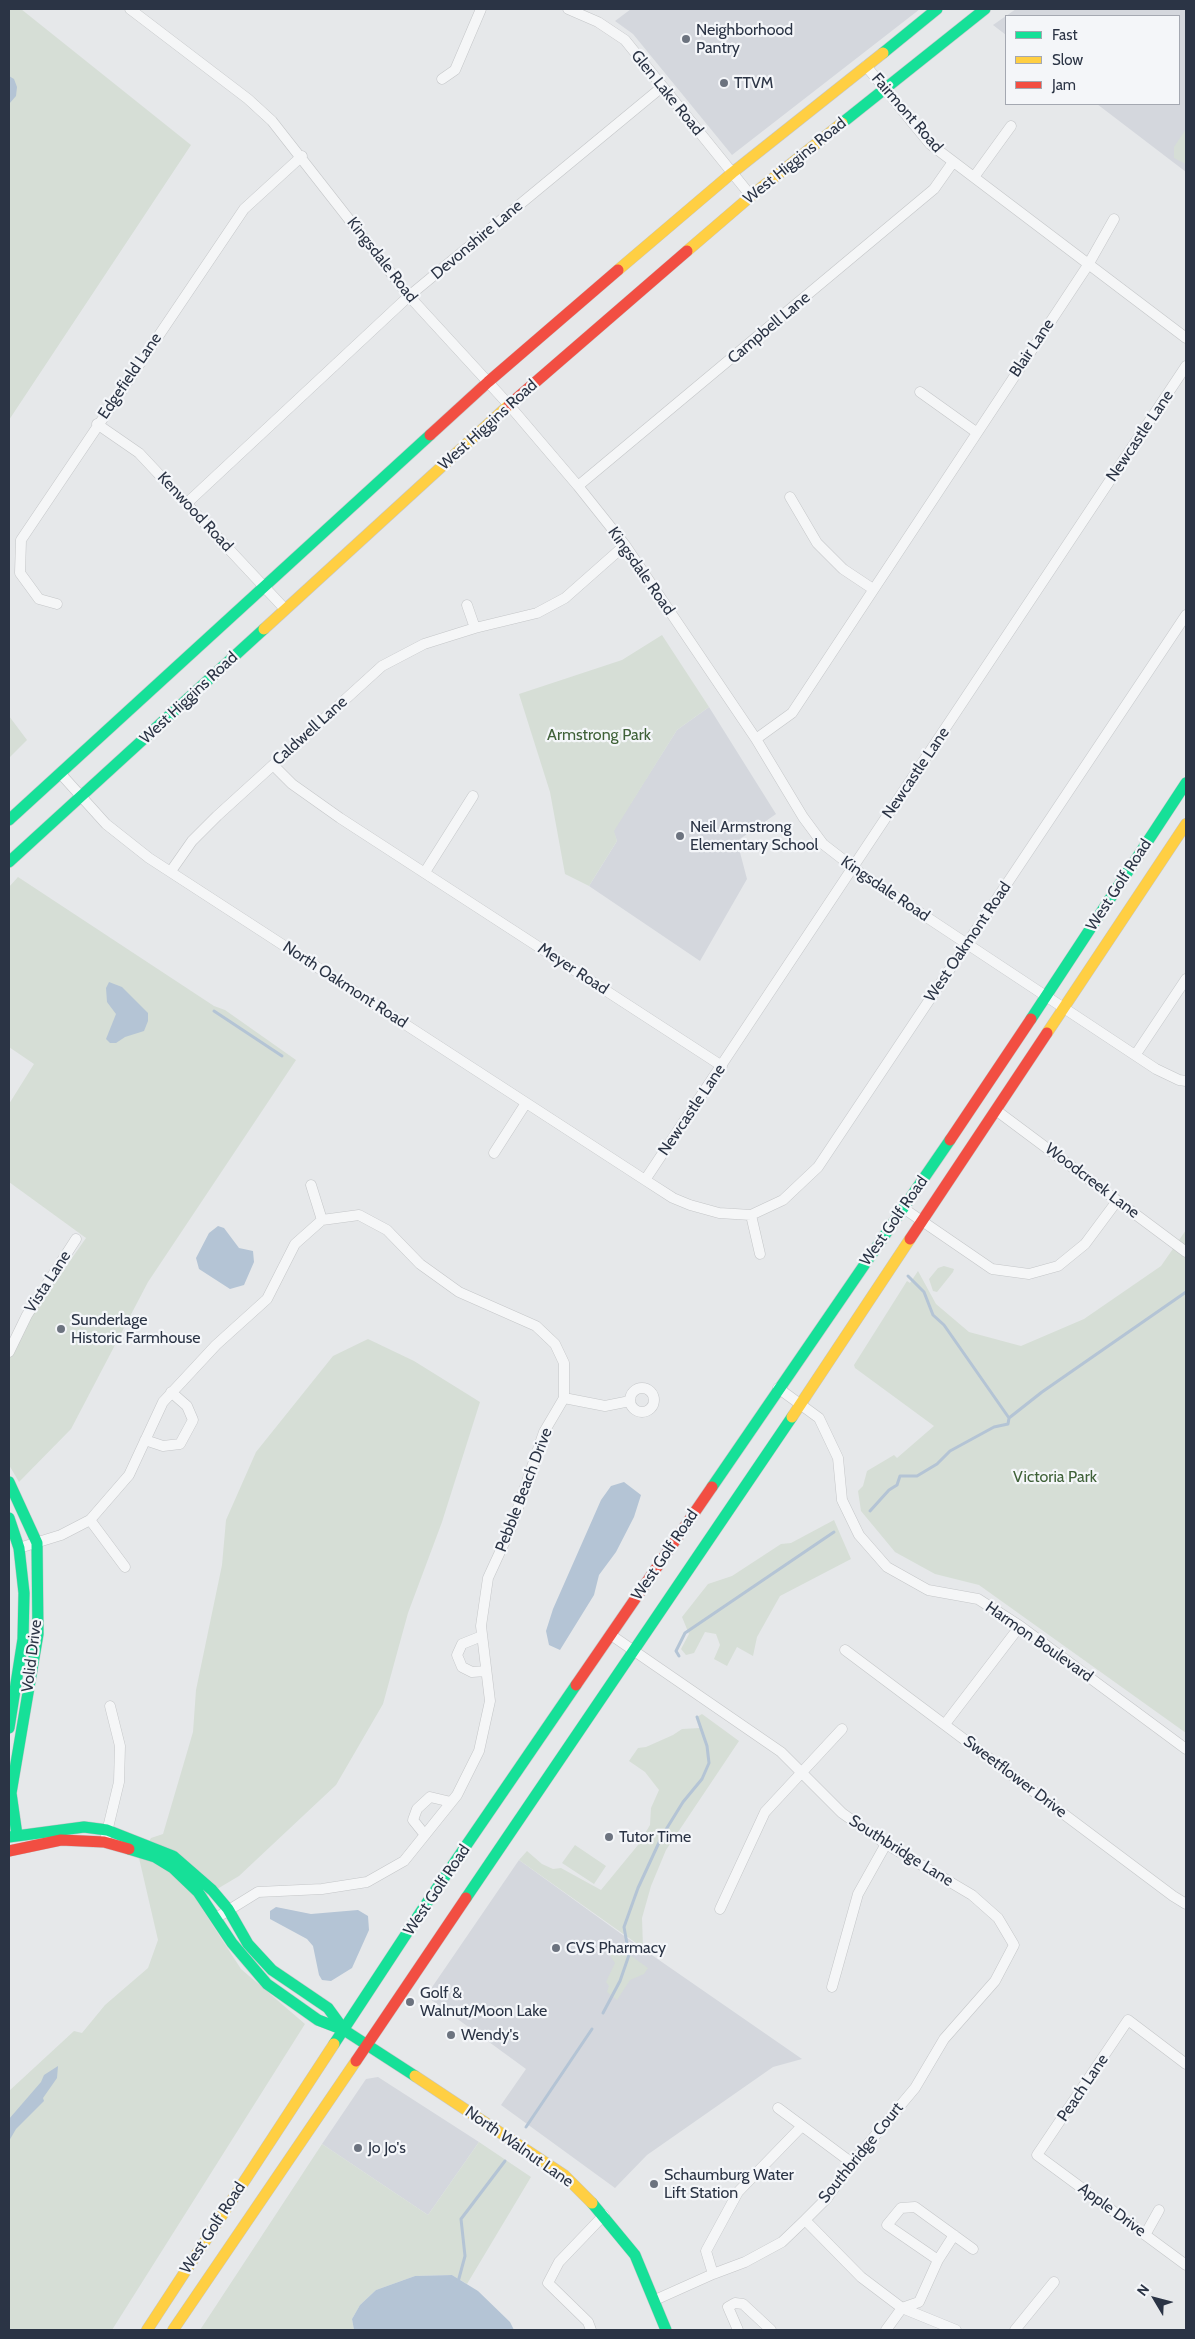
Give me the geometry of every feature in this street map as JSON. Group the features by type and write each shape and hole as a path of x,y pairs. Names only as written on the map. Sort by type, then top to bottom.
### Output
{"main road":[{"name":"West Higgins Road","path":"9,820 488,382 732,173 937,9"},
{"name":"West Higgins Road","path":"9,862 82,798 284,608 509,405 751,196 985,9"},
{"name":"West Golf Road","path":"147,2330 344,2030 778,1388 903,1208 1046,996 1186,783"},
{"name":"West Golf Road","path":"173,2330 635,1651 997,1111 1186,824"},
{"name":"Volid Drive","path":"10,1490 37,1543 38,1634 14,1741 11,1793 13,1836"},
{"name":"Volid Drive","path":"9,1518 20,1548 24,1593 23,1639 9,1728"},
{"path":"13,1836 84,1827 107,1830 172,1856 212,1890 228,1909 248,1944 272,1970 328,2008 344,2030"},
{"path":"9,1850 61,1840 104,1842 155,1857 173,1868 198,1892 232,1943 267,1984 318,2020 344,2030"},
{"name":"North Walnut Lane","path":"344,2030 495,2128 564,2176 604,2215 635,2255 666,2330"}],"street":[{"name":"Kingsdale Road","path":"130,9 248,99 278,127 409,296 509,405 578,486 625,545 756,739 816,836 832,852 853,868 966,944 1136,1054 1156,1069 1179,1080 1186,1081"},
{"path":"442,79 455,70 481,9"},
{"name":"Glen Lake Road","path":"568,9 598,22 625,40 751,196"},
{"name":"Fairmont Road","path":"866,66 930,144 1186,338"},
{"name":"Devonshire Lane","path":"188,503 409,296 662,87"},
{"path":"974,177 1011,126"},
{"name":"Edgefield Lane","path":"57,604 39,599 20,573 21,540 97,424 244,209 302,156"},
{"name":"Campbell Lane","path":"578,486 934,189 953,162"},
{"path":"1088,265 1114,218"},
{"name":"Blair Lane","path":"756,739 792,713 1088,265"},
{"name":"Newcastle Lane","path":"645,1180 1186,366"},
{"path":"920,392 976,432"},
{"name":"Kenwood Road","path":"97,424 139,453 188,503 284,608"},
{"path":"790,497 817,543 843,569 873,589"},
{"name":"Caldwell Lane","path":"172,871 192,841 382,666 424,644 475,628 537,613 565,598 625,545"},
{"path":"466,604 475,628"},
{"name":"West Oakmont Road","path":"751,1215 783,1200 818,1167 1186,615"},
{"name":"Meyer Road","path":"273,765 292,784 340,818 722,1066"},
{"name":"North Oakmont Road","path":"60,773 118,836 148,858 172,871 673,1198 719,1214 751,1215"},
{"path":"425,872 473,796"},
{"path":"1136,1054 1186,979"},
{"path":"494,1153 526,1103"},
{"name":"Woodcreek Lane","path":"997,1111 1186,1252"},
{"path":"311,1186 322,1220"},
{"path":"903,1208 992,1269 1029,1274 1058,1266 1085,1244 1117,1201"},
{"path":"20,1548 61,1535 90,1520 129,1475 163,1402 216,1345 267,1299 295,1244 322,1220 358,1214 387,1230 420,1264 459,1292 536,1326 555,1344 564,1363 564,1398 605,1406 630,1401"},
{"path":"751,1215 760,1254"},
{"name":"Vista Lane","path":"9,1352 27,1315 76,1239"},
{"name":"Harmon Boulevard","path":"778,1388 819,1418 838,1458 842,1500 859,1535 887,1566 928,1590 978,1599 1020,1626 1186,1749"},
{"path":"145,1440 162,1446 180,1444 193,1420 187,1406 171,1392"},
{"name":"Pebble Beach Drive","path":"216,1918 258,1892 322,1889 367,1882 404,1861 451,1802 479,1751 490,1701 481,1626 488,1578 511,1528 544,1432 564,1398"},
{"path":"90,1520 124,1567"},
{"path":"945,1724 1020,1626"},
{"path":"611,1635 635,1651"},
{"path":"482,1636 462,1644 457,1655 462,1667 472,1672 486,1672"},
{"name":"Sweetflower Drive","path":"845,1650 1186,1904"},
{"name":"Southbridge Lane","path":"635,1651 781,1752 842,1813 886,1844 972,1895 998,1918 1014,1945"},
{"path":"104,1842 119,1782 120,1746 110,1706"},
{"path":"720,1909 765,1812 842,1729"},
{"path":"426,1835 414,1820 417,1809 430,1797 451,1802"},
{"path":"832,1987 858,1894 886,1844"},
{"name":"Southbridge Court","path":"655,2300 745,2262 782,2242 805,2220 827,2198 852,2163 914,2088 944,2039 995,1981 1014,1945"},
{"name":"Peach Lane","path":"1037,2155 1128,2020 1186,2064"},
{"path":"778,2108 852,2163"},
{"path":"713,2274 706,2251 738,2192 802,2126"},
{"name":"Apple Drive","path":"1037,2155 1186,2265"},
{"path":"938,2260 887,2225 901,2208 915,2207 973,2249"},
{"path":"1145,2235 1158,2210"},
{"path":"592,2330 588,2322 548,2283 559,2262 604,2215"},
{"path":"805,2220 861,2277 902,2308 956,2330"},
{"path":"886,2330 902,2308 919,2302 938,2260 954,2234"},
{"path":"1015,2330 1054,2282"},
{"path":"738,2330 728,2307 735,2303 743,2304 771,2330"}],"shaded area":[{"path":"631,9 920,9 732,155 633,34 615,21"},
{"path":"1016,9 1186,9 1186,172 1098,105 1180,105 1180,15 1007,15"},
{"path":"1005,17 1005,34 993,25"},
{"name":"Neil Armstrong Elementary School","path":"709,707 776,814 737,841 747,879 700,961 589,886 617,841 613,831 677,730"},
{"path":"519,1860 620,1933 802,2059 773,2067 647,2155 615,2188 501,2105 526,2069 426,1996"},
{"path":"378,2077 479,2142 428,2215 322,2144 366,2079"}],"green space":[{"path":"9,9 21,9 191,145 9,420"},
{"path":"1186,129 1186,164 1174,158 1174,147"},
{"name":"Armstrong Park","path":"662,635 709,707 677,730 614,831 617,841 589,886 565,874 550,792 519,694 622,660"},
{"path":"9,716 27,740 9,758"},
{"path":"18,877 214,1006 225,1010 296,1060 148,1282 71,1429 19,1482 9,1465 9,1348 86,1238 9,1182 9,1104 34,1064 9,1047 9,887"},
{"name":"Victoria Park","path":"1186,1230 1186,1733 979,1585 935,1574 895,1552 861,1511 858,1491 863,1486 867,1471 894,1455 897,1458 934,1426 855,1368 854,1365 907,1281 910,1283 918,1271 936,1304 969,1332 1021,1346 1084,1319 1161,1266"},
{"path":"944,1266 954,1269 953,1272 937,1292 933,1291 929,1279 938,1268"},
{"path":"368,1339 414,1361 480,1402 442,1522 408,1613 383,1704 336,1785 239,1876 197,1901 241,1969 305,2024 112,2330 9,2330 9,2091 74,2031 82,2033 105,2005 148,1968 158,1940 139,1858 151,1838 163,1834 193,1732 196,1690 222,1565 226,1520 256,1452 333,1356"},
{"path":"834,1520 851,1559 780,1596 757,1637 753,1656 737,1647 727,1666 714,1659 720,1645 716,1634 705,1632 694,1653 686,1655 681,1649 689,1634 682,1617 708,1584 732,1576 781,1544 791,1543"},
{"path":"702,1714 739,1741 666,1850 651,1886 642,1918 643,1948 519,1860 527,1851 542,1864 553,1869 561,1868 601,1890 638,1845 650,1825 651,1808 659,1790 645,1772 629,1761 638,1748 646,1747 682,1729 700,1728 697,1717"},
{"path":"575,1845 606,1866 594,1884 562,1863"},
{"path":"613,1943 648,1968 644,1974 630,1980 617,2000 607,1992 609,1986 606,1982 615,1963 607,1951"},
{"path":"479,2142 531,2177 467,2284 452,2275 415,2276 376,2290 360,2305 352,2319 354,2330 200,2330 322,2144 428,2215"}],"water":[{"path":"9,76 14,79 17,87 16,96 9,104"},
{"path":"109,982 122,987 148,1013 148,1021 144,1031 125,1037 116,1043 110,1043 106,1039 116,1014 107,1002 106,988"},
{"path":"218,1226 224,1228 239,1248 253,1251 254,1262 244,1285 230,1289 199,1269 196,1258 209,1233"},
{"path":"624,1482 641,1495 634,1517 616,1552 599,1575 594,1595 560,1650 549,1645 546,1631 553,1609 601,1500 611,1486"},
{"path":"276,1907 311,1914 358,1910 368,1916 369,1930 352,1968 331,1981 322,1980 319,1975 313,1946 307,1939 270,1919 270,1911"},
{"path":"58,2066 57,2078 43,2098 44,2101 16,2129 9,2141 9,2119 41,2082 44,2075"},
{"path":"452,2275 478,2291 510,2322 514,2330 354,2330 352,2319 360,2305 376,2290 415,2276"}],"waterway":[{"path":"214,1011 282,1056"},
{"path":"908,1276 924,1292 933,1315 944,1325 1009,1418"},
{"path":"870,1511 889,1490 897,1485 900,1476 917,1476 937,1464 950,1451 994,1427 1008,1424 1009,1418 1042,1392 1186,1292"},
{"path":"679,1656 676,1651 685,1633 834,1532"},
{"path":"603,2013 620,1981 629,1955 624,1927 638,1888 662,1836 683,1802 702,1779 709,1763 707,1746 697,1717"},
{"path":"526,2127 592,2029"},
{"path":"458,2282 465,2256 461,2219 505,2161"}],"traffic: fast":[{"path":"883,53 937,9"},
{"path":"842,123 985,9"},
{"path":"9,820 430,435"},
{"path":"9,862 264,629"},
{"path":"1031,1019 1186,783"},
{"path":"712,1487 950,1140"},
{"path":"466,1898 792,1417"},
{"path":"9,1482 37,1543 38,1634 11,1793 17,1835"},
{"path":"9,1518 19,1548 24,1593 23,1639 9,1728"},
{"path":"334,2044 422,1910 576,1685"},
{"path":"9,1837 84,1827 107,1830 173,1856 212,1890 228,1909 248,1944 272,1970 328,2008 344,2030"},
{"path":"129,1849 155,1857 173,1868 198,1892 232,1943 267,1984 318,2020 344,2030 415,2076"},
{"path":"592,2203 635,2255 666,2330"}],"traffic: slow":[{"path":"618,270 732,173 883,53"},
{"path":"687,251 751,196 842,123"},
{"path":"264,629 509,405"},
{"path":"1047,1033 1186,824"},
{"path":"792,1417 910,1239"},
{"path":"147,2330 334,2044"},
{"path":"173,2330 356,2061"},
{"path":"415,2076 564,2175 592,2203"}],"traffic: jam":[{"path":"509,405 687,251"},
{"path":"430,435 488,382 618,270"},
{"path":"950,1140 1031,1019"},
{"path":"910,1239 1047,1033"},
{"path":"576,1685 712,1487"},
{"path":"9,1851 61,1840 104,1842 129,1849"},
{"path":"356,2061 466,1898"}],"place":[{"name":"Neighborhood Pantry","path":"686,39"},
{"name":"TTVM","path":"724,83"},
{"name":"Neil Armstrong Elementary School","path":"680,836"},
{"name":"Sunderlage Historic Farmhouse","path":"61,1329"},
{"name":"Tutor Time","path":"609,1837"},
{"name":"CVS Pharmacy","path":"556,1948"},
{"name":"Golf & Walnut/Moon Lake","path":"410,2002"},
{"name":"Wendy's","path":"451,2035"},
{"name":"Jo Jo's","path":"358,2148"},
{"name":"Schaumburg Water Lift Station","path":"654,2184"}]}
